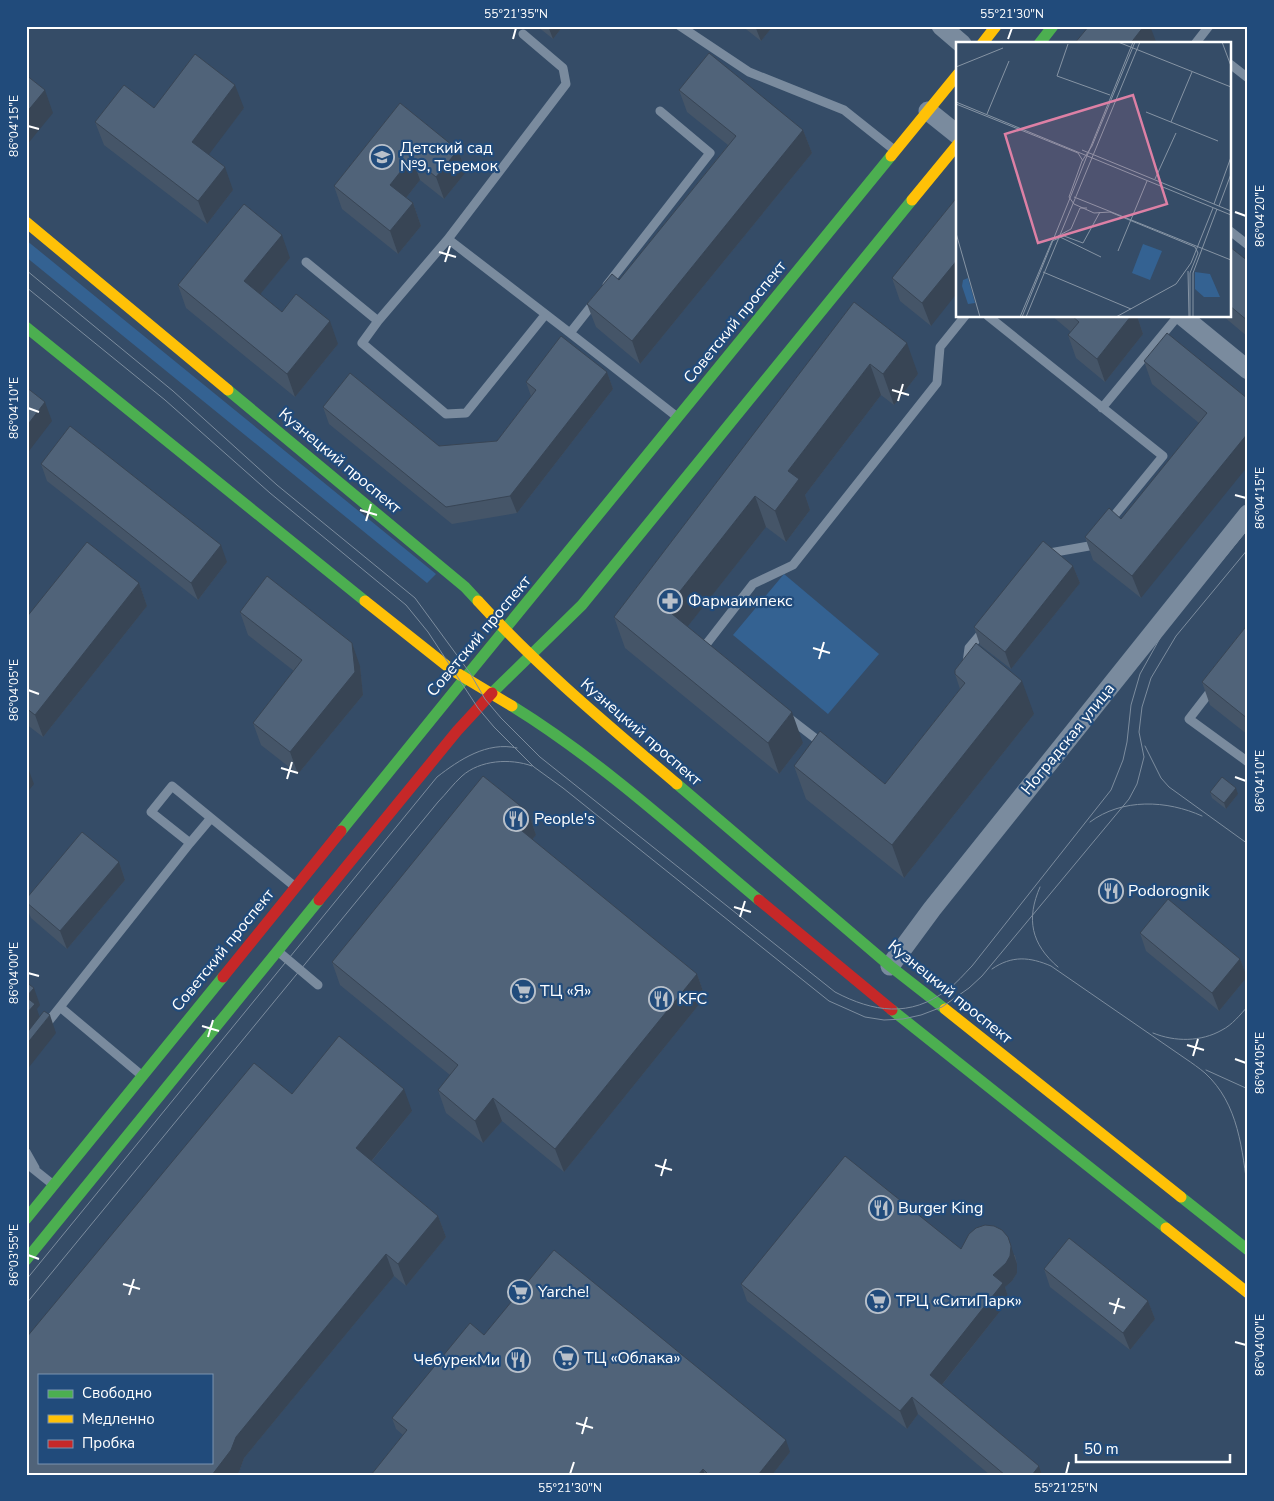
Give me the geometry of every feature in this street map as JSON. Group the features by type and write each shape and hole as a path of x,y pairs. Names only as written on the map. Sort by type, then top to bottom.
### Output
{"main road":[{"path":"984,42 996,26"},
{"path":"1041,42 1053,26"},
{"name":"Советский проспект","path":"26,1218 956,76"},
{"path":"26,1260 457,731 492,693 582,605 956,146"},
{"name":"Кузнецкий проспект","path":"26,222 465,587 504,630 586,706 890,966 1248,1250"},
{"path":"26,327 382,616 452,670 547,728 583,754 911,1026 1248,1293"}],"street":[{"path":"941,26 960,42"},
{"path":"928,111 956,132"},
{"path":"1184,318 1248,370"},
{"name":"Ноградская улица","path":"890,966 932,909 1248,514"}],"lane":[{"path":"680,26 749,72 844,110 896,151"},
{"path":"1200,42 1209,26"},
{"path":"523,34 563,68 566,84 448,239 362,343 446,414 466,413 545,315"},
{"path":"1232,66 1248,78"},
{"path":"570,333 710,153 660,111"},
{"path":"1232,233 1248,245"},
{"path":"448,239 678,418"},
{"path":"306,262 378,322"},
{"path":"708,656 700,650 753,584 793,565 937,383 940,348 962,318"},
{"path":"990,318 1163,456 1089,546 1045,553 1039,560"},
{"path":"1102,408 1176,318"},
{"path":"965,674 969,648 992,619"},
{"path":"1218,680 1189,719 1248,762"},
{"path":"778,710 833,752"},
{"path":"190,843 151,812 172,786 295,886"},
{"path":"38,1035 211,818"},
{"path":"277,951 318,985"},
{"path":"60,1006 142,1076"},
{"path":"26,1152 38,1172"},
{"path":"26,1163 54,1185"}],"shaded area":[{"path":"26,240 436,574 427,583 26,257"},
{"path":"784,574 879,654 828,714 733,635"}],"building":[{"path":"1089,26 1144,26 1132,42 1076,42"},
{"path":"709,53 803,130 632,341 587,304 612,274 619,280 736,136 679,90"},
{"path":"195,54 235,85 192,142 225,167 198,201 95,122 124,85 154,108"},
{"path":"26,75 45,90 26,113"},
{"path":"400,103 458,150 436,177 412,157 390,185 413,203 390,231 334,186"},
{"path":"956,198 956,261 922,303 892,278"},
{"path":"244,204 282,235 244,281 282,312 296,294 330,321 287,374 178,285"},
{"path":"1232,249 1248,261 1248,321 1232,308"},
{"path":"854,302 907,343 883,374 870,364 788,471 799,479 775,511 755,496 666,609 792,712 768,743 614,617"},
{"path":"1074,318 1129,318 1097,359 1068,335 1079,322"},
{"path":"1167,333 1248,399 1248,433 1132,576 1085,537 1109,508 1121,519 1207,413 1144,361"},
{"path":"561,336 607,372 510,496 446,507 323,407 350,373 439,446 497,441 536,390 526,382"},
{"path":"26,387 45,402 26,427"},
{"path":"70,426 221,545 191,583 41,464"},
{"path":"1043,541 1073,566 1005,652 974,627"},
{"path":"87,542 139,583 35,715 26,708 26,618"},
{"path":"267,576 352,643 355,672 290,752 253,723 302,660 240,612"},
{"path":"1248,624 1248,719 1202,682"},
{"path":"976,643 1022,681 892,845 794,766 820,731 885,784 965,683 955,674 955,670"},
{"name":"ТЦ «Я»","path":"483,776 528,812 516,826 697,974 555,1149 493,1098 475,1121 438,1090 458,1065 332,962"},
{"path":"1222,777 1236,788 1224,803 1210,792"},
{"path":"82,832 119,862 60,931 26,902 26,899"},
{"path":"1168,899 1240,959 1212,993 1140,933"},
{"path":"26,982 34,988 26,997"},
{"path":"26,997 35,1004 26,1014"},
{"path":"44,1011 50,1015 26,1045 26,1034"},
{"path":"339,1036 404,1089 356,1148 438,1216 398,1264 386,1254 236,1437 231,1450 212,1475 26,1475 26,1338 254,1063 292,1094"},
{"name":"ТРЦ «СитиПарк»","path":"845,1156 961,1249 969,1234 976,1228 985,1225 994,1226 1002,1230 1008,1237 1011,1246 1010,1256 1006,1263 993,1275 1003,1283 930,1375 1039,1466 1032,1475 1005,1475 912,1397 900,1411 741,1284"},
{"path":"1069,1238 1148,1301 1123,1333 1044,1269"},
{"name":"ТЦ «Облака»","path":"554,1250 786,1440 758,1475 709,1475 703,1469 698,1475 371,1475 407,1430 392,1418 470,1323 484,1335"}],"tram line":[{"path":"26,270 173,391 277,485 415,598 470,673 485,699 540,757 835,992 849,999 877,1008 891,1009 919,1005 933,999 954,984 972,966 1111,790 1123,760 1131,705 1140,674 1164,631 1248,529"},
{"path":"26,287 165,400 270,493 406,605 428,632 478,708 534,767 563,788 829,1001 865,1017 884,1020 903,1019 921,1015 942,1007 969,988 982,976 1129,799 1137,784 1144,757 1139,732 1142,707 1151,678 1176,636 1248,549"},
{"path":"1145,746 1161,778 1169,787 1248,844"},
{"path":"26,1280 437,777 455,764 484,750 495,747 517,748"},
{"path":"26,1304 456,782 469,771 486,764 505,761 532,766"},
{"path":"1090,822 1116,809 1130,805 1145,804 1174,807 1202,816"},
{"path":"1040,887 1033,910 1034,930 1042,949 1058,967"},
{"path":"992,969 1007,961 1021,959 1028,959 1051,966 1205,1073 1216,1085 1232,1113 1241,1144 1248,1192"},
{"path":"1153,1033 1179,1039 1205,1037 1222,1030 1236,1020 1248,1006"},
{"path":"1206,1070 1248,1089"}],"traffic: fast":[{"path":"1041,42 1053,26"},
{"path":"465,678 891,156"},
{"path":"492,693 582,605 912,200"},
{"path":"26,327 365,601"},
{"path":"228,390 465,587 478,601"},
{"path":"341,831 465,678"},
{"path":"512,706 545,727 608,774 759,900"},
{"path":"677,784 890,966 945,1009"},
{"path":"26,1260 319,900"},
{"path":"26,1219 223,977"},
{"path":"892,1010 1166,1228"},
{"path":"1181,1197 1248,1250"}],"traffic: slow":[{"path":"984,42 996,26"},
{"path":"891,156 956,76"},
{"path":"912,200 956,146"},
{"path":"26,222 228,390"},
{"path":"365,601 452,670 512,706"},
{"path":"478,601 550,673 677,784"},
{"path":"945,1009 1181,1197"},
{"path":"1166,1228 1248,1293"}],"traffic: jam":[{"path":"319,900 457,731 492,693"},
{"path":"223,977 341,831"},
{"path":"759,900 892,1010"}],"place":[{"name":"Детский сад №9, Теремок","path":"382,157"},
{"name":"Фармаимпекс","path":"670,601"},
{"name":"People's","path":"516,819"},
{"name":"Podorognik","path":"1111,891"},
{"name":"ТЦ «Я»","path":"523,991"},
{"name":"KFC","path":"661,999"},
{"name":"Burger King","path":"881,1208"},
{"name":"Yarche!","path":"520,1292"},
{"name":"ТРЦ «СитиПарк»","path":"878,1301"},
{"name":"ТЦ «Облака»","path":"566,1358"},
{"name":"ЧебурекМи","path":"518,1360"}]}
